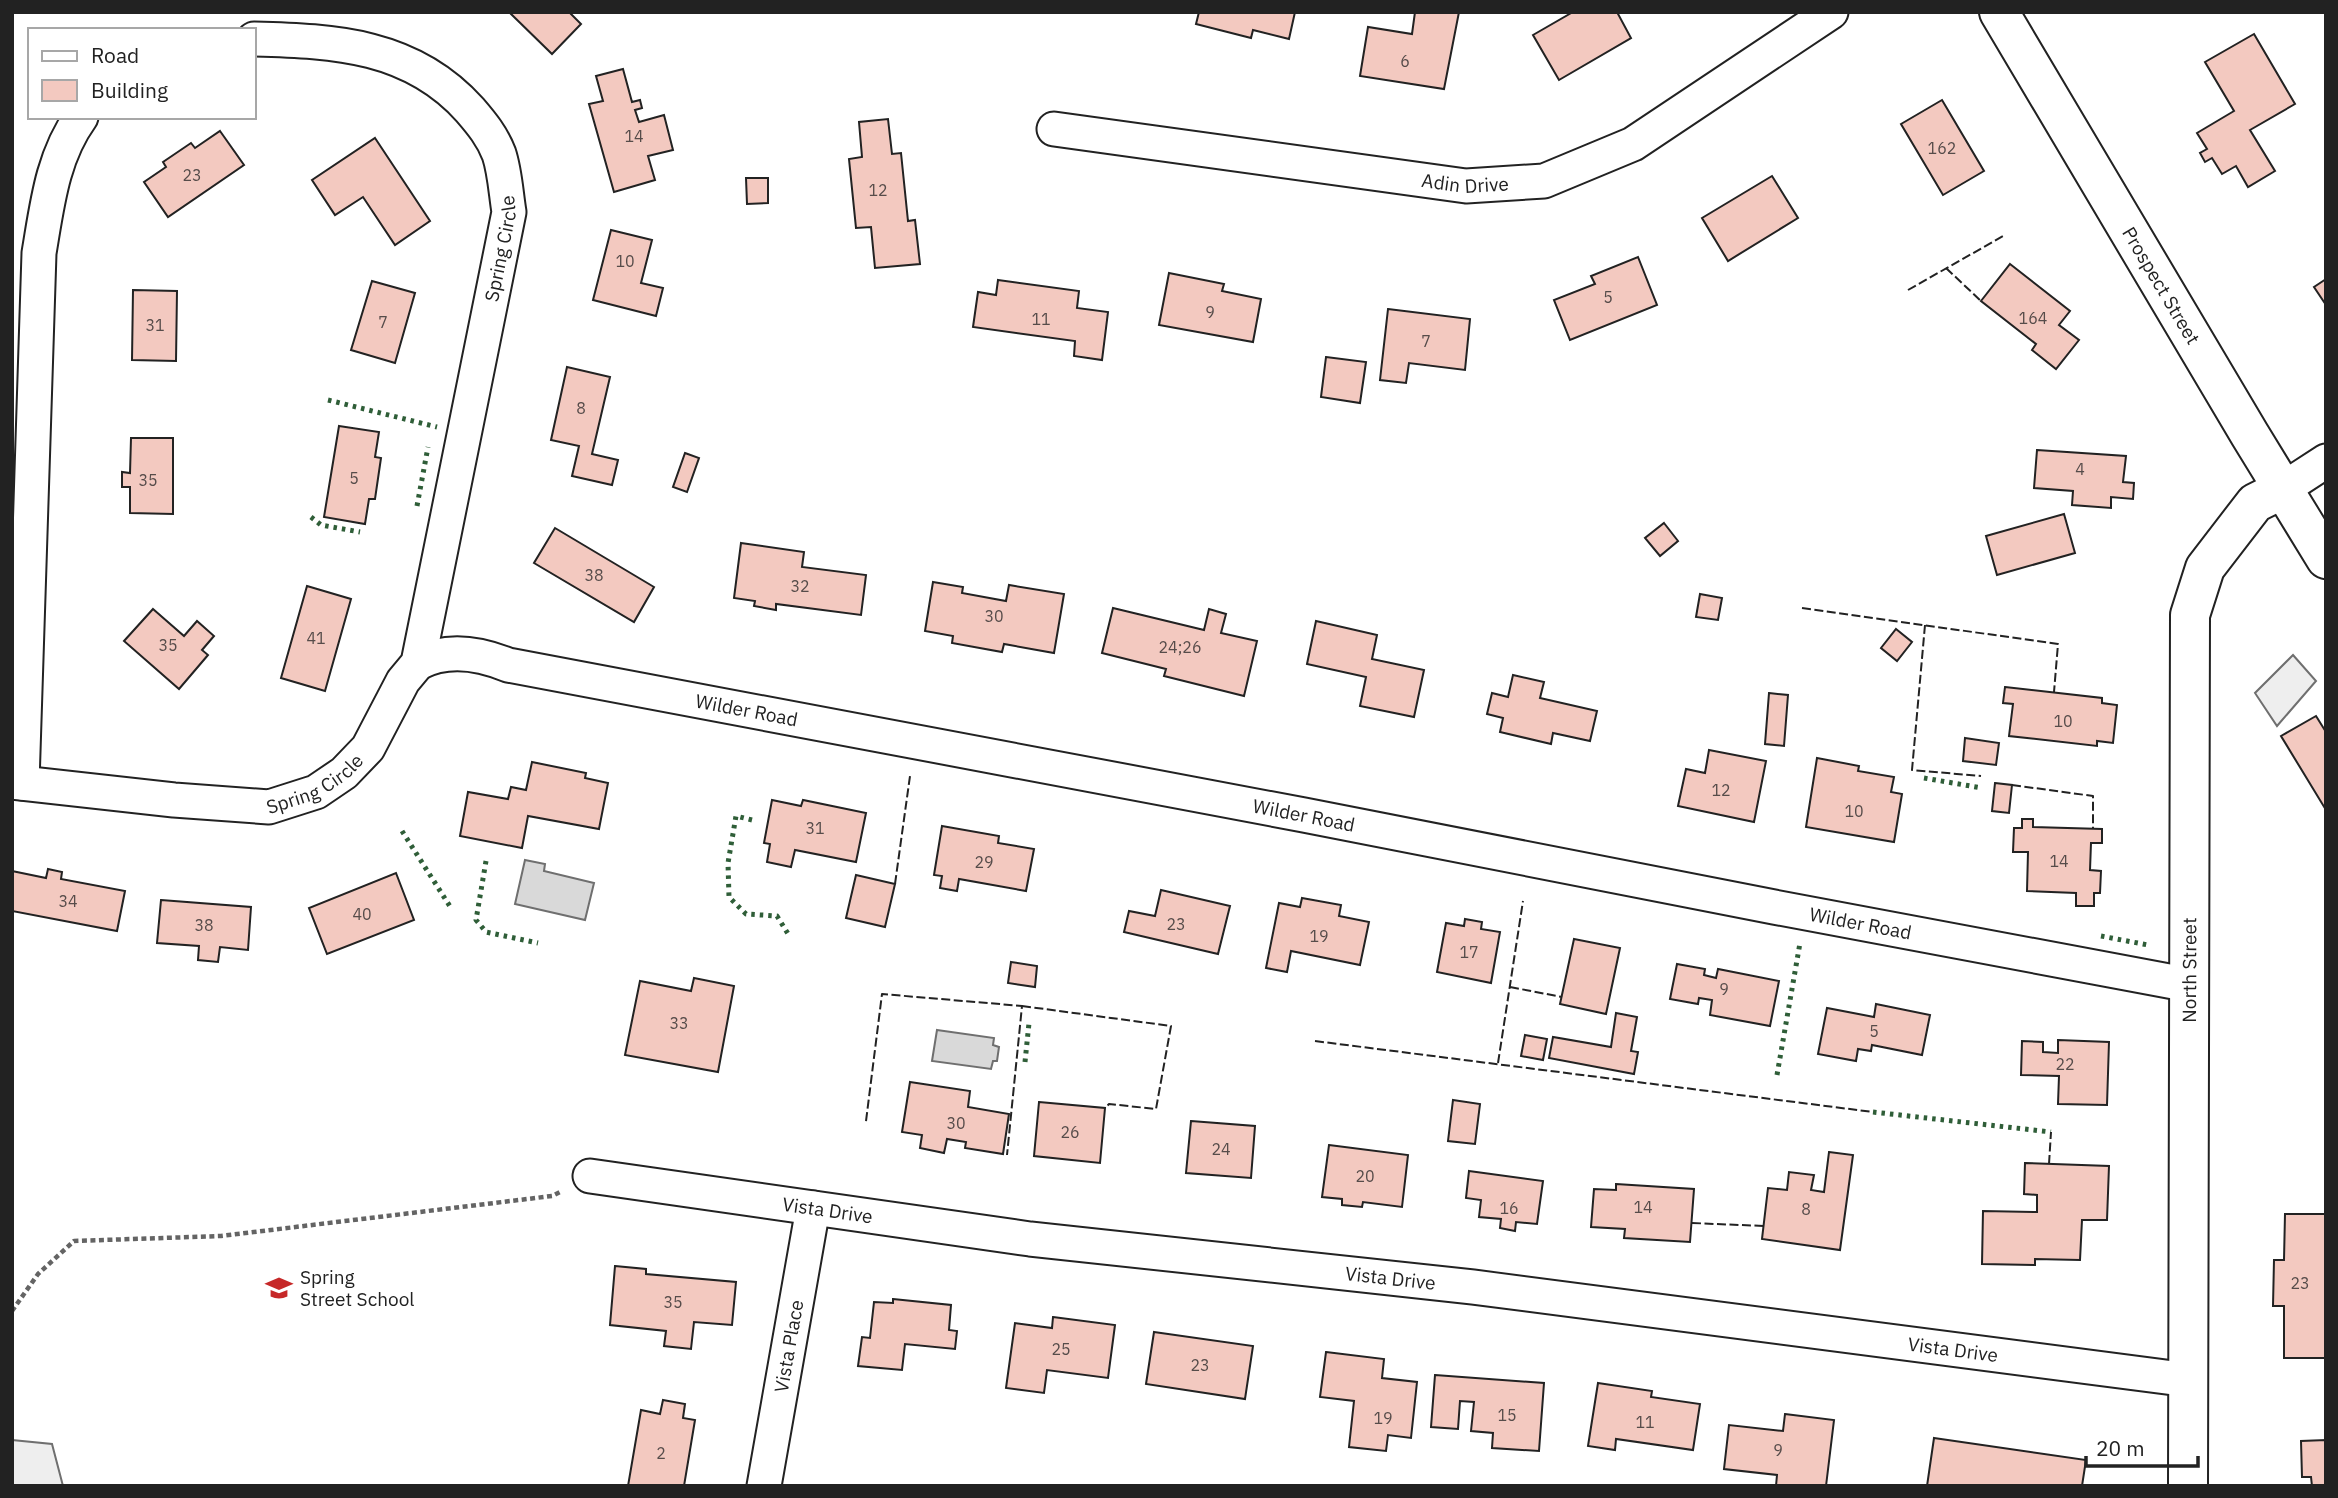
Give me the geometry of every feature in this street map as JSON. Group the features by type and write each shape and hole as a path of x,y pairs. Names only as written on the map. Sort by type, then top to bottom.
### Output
{"street":[{"name":"Adin Drive","path":"1055,129 1466,186 1544,181 1633,144 1831,12"},
{"name":"Prospect Street","path":"1999,12 2326,559"},
{"name":"Spring Circle","path":"80,119 68,136 50,188 39,253 17,783 270,807 316,792 344,773 368,748 403,681 418,663 509,212 500,157 489,132 457,96 422,70 386,54 331,42 256,39"},
{"path":"2283,489 2326,461"},
{"name":"North Street","path":"2188,1486 2190,615 2205,568 2255,503 2283,489"},
{"name":"Wilder Road","path":"418,663 441,654 479,656 508,665 1293,812 1774,907 2190,985"},
{"name":"Vista Drive","path":"590,1177 1030,1239 1473,1287 2189,1380"},
{"name":"Vista Place","path":"764,1486 813,1208"}],"path":[{"path":"12,1311 38,1274 74,1241 221,1236 539,1198 552,1196 590,1177"}],"shaded area":[{"path":"2293,655 2316,681 2277,726 2255,693"},
{"path":"525,860 545,864 544,871 594,883 585,920 515,904"},
{"path":"937,1030 994,1038 993,1045 999,1047 997,1061 993,1061 991,1069 932,1061"},
{"path":"12,1440 52,1444 63,1486 12,1486"}],"building":[{"path":"509,12 569,12 581,24 552,54"},
{"path":"1199,12 1295,12 1289,39 1253,30 1251,38 1196,24"},
{"path":"1415,12 1459,12 1444,89 1360,76 1368,27 1412,34"},
{"path":"1573,12 1617,12 1631,38 1559,80 1533,35"},
{"path":"2254,34 2295,104 2250,130 2275,171 2248,187 2236,166 2222,174 2212,158 2205,162 2200,153 2207,149 2197,133 2234,111 2205,62"},
{"path":"623,69 632,102 640,100 642,108 635,110 639,122 664,115 673,150 648,156 655,180 614,192 589,104 603,101 596,76"},
{"path":"1942,100 1984,171 1943,195 1901,124"},
{"path":"888,119 892,154 901,153 908,221 915,220 920,264 875,268 871,227 856,228 849,159 862,157 859,122"},
{"path":"220,131 244,165 168,217 144,182 166,167 163,162 191,143 195,148"},
{"path":"375,138 430,221 395,245 363,197 335,215 312,180"},
{"path":"1772,176 1798,218 1728,261 1702,218"},
{"path":"746,178 768,178 768,203 747,204"},
{"path":"611,230 652,240 641,283 663,288 656,316 593,300"},
{"path":"1638,257 1657,305 1570,340 1554,300 1595,284 1591,276"},
{"path":"2010,264 2070,311 2059,325 2079,340 2056,369 2032,350 2036,344 1981,301"},
{"path":"1169,273 1224,284 1222,291 1261,299 1253,342 1159,325"},
{"path":"2326,279 2326,305 2314,287"},
{"path":"998,280 1079,291 1077,308 1108,312 1102,360 1074,356 1075,341 973,327 978,292 996,295"},
{"path":"372,281 415,293 395,363 351,350"},
{"path":"133,290 177,291 176,361 132,360"},
{"path":"1388,309 1470,319 1465,370 1409,363 1406,383 1380,380"},
{"path":"1326,357 1366,362 1360,403 1321,397"},
{"path":"567,367 610,377 592,454 618,460 612,485 572,476 579,446 551,440"},
{"path":"339,426 379,432 375,457 381,458 375,499 369,499 365,524 324,517"},
{"path":"131,438 173,438 173,514 130,513 130,487 122,487 122,472 130,473"},
{"path":"2037,450 2126,456 2123,482 2134,483 2133,499 2111,497 2111,508 2072,505 2073,491 2034,488"},
{"path":"685,453 699,458 687,492 673,487"},
{"path":"2064,514 2075,553 1997,575 1986,536"},
{"path":"1664,523 1678,541 1660,556 1645,538"},
{"path":"555,528 654,587 634,622 534,563"},
{"path":"741,543 804,552 802,567 866,575 861,615 776,604 776,610 754,606 755,601 734,598"},
{"path":"933,582 963,587 962,593 1006,601 1009,585 1064,594 1054,653 1004,644 1002,652 952,643 953,636 925,631"},
{"path":"307,586 351,599 325,691 281,678"},
{"path":"1700,594 1722,598 1718,620 1696,617"},
{"path":"1113,608 1204,630 1209,609 1226,614 1221,633 1257,641 1244,696 1164,676 1166,669 1102,653"},
{"path":"153,609 184,636 197,621 214,636 202,650 208,655 179,689 124,641"},
{"path":"1316,621 1377,635 1372,659 1424,670 1414,717 1360,706 1366,677 1307,664"},
{"path":"1896,629 1912,642 1897,661 1881,648"},
{"path":"1513,675 1544,682 1540,698 1597,711 1590,741 1553,733 1551,744 1500,732 1503,718 1487,714 1492,693 1508,697"},
{"path":"2005,687 2102,698 2102,703 2117,705 2113,743 2097,741 2097,746 2009,736 2013,704 2003,703"},
{"path":"1769,693 1788,695 1784,746 1765,744"},
{"path":"2316,716 2326,732 2326,810 2281,736"},
{"path":"1965,738 1999,743 1996,765 1963,761"},
{"path":"1709,750 1766,761 1754,822 1678,806 1686,769 1705,773"},
{"path":"1817,758 1859,766 1858,771 1894,777 1891,792 1902,794 1894,842 1806,827"},
{"path":"532,762 586,773 585,778 608,783 599,829 528,816 522,848 460,836 468,792 508,799 511,787 526,790"},
{"path":"1995,783 2012,785 2009,813 1992,811"},
{"path":"772,800 801,806 803,800 866,813 856,862 795,850 791,867 767,862 770,844 764,843"},
{"path":"2022,819 2033,819 2033,827 2102,829 2102,843 2091,843 2090,870 2101,871 2100,893 2094,893 2094,906 2076,906 2076,893 2027,891 2028,852 2013,852 2014,828 2022,828"},
{"path":"942,826 999,836 998,843 1034,849 1026,891 959,879 957,891 940,888 942,876 934,875"},
{"path":"48,869 62,872 61,879 125,891 117,931 12,911 12,871 46,878"},
{"path":"396,873 414,920 327,954 309,908"},
{"path":"856,875 895,884 885,927 846,918"},
{"path":"1161,890 1230,906 1218,954 1124,932 1129,911 1155,916"},
{"path":"1302,898 1341,905 1339,916 1369,922 1360,965 1291,951 1287,972 1266,968 1279,903 1300,907"},
{"path":"161,900 251,907 248,950 220,947 218,962 198,960 199,946 157,943"},
{"path":"1465,919 1482,922 1481,929 1500,932 1491,983 1437,972 1446,923 1464,926"},
{"path":"1574,939 1620,948 1606,1014 1560,1004"},
{"path":"1011,962 1037,966 1035,987 1008,983"},
{"path":"1677,964 1705,969 1704,975 1716,978 1718,969 1779,981 1770,1026 1710,1015 1712,1000 1699,998 1698,1004 1670,999"},
{"path":"694,978 734,986 718,1072 625,1055 640,981 691,991"},
{"path":"1876,1004 1930,1015 1922,1055 1872,1045 1871,1051 1858,1049 1856,1061 1818,1054 1827,1008 1874,1017"},
{"path":"1616,1013 1637,1017 1631,1051 1638,1052 1634,1074 1549,1058 1553,1037 1611,1047"},
{"path":"1525,1035 1547,1039 1543,1060 1521,1056"},
{"path":"2058,1040 2109,1042 2107,1105 2058,1104 2059,1076 2021,1075 2022,1041 2043,1042 2043,1052 2058,1053"},
{"path":"910,1082 970,1091 968,1107 1009,1114 1003,1154 965,1148 966,1142 947,1139 944,1153 920,1148 922,1135 902,1132"},
{"path":"1453,1100 1480,1104 1475,1144 1448,1141"},
{"path":"1039,1102 1105,1108 1100,1163 1034,1156"},
{"path":"1191,1121 1255,1126 1251,1178 1186,1173"},
{"path":"1329,1145 1408,1155 1402,1207 1363,1202 1362,1207 1342,1205 1342,1199 1322,1197"},
{"path":"1829,1152 1853,1155 1840,1250 1762,1239 1768,1188 1787,1190 1789,1172 1814,1175 1811,1190 1824,1192"},
{"path":"2025,1163 2109,1166 2107,1220 2082,1220 2080,1260 2035,1259 2035,1265 1982,1264 1983,1211 2037,1212 2037,1195 2024,1194"},
{"path":"1469,1171 1543,1181 1537,1224 1516,1222 1515,1231 1500,1228 1501,1219 1479,1217 1481,1200 1466,1198"},
{"path":"1616,1184 1694,1189 1690,1242 1624,1238 1625,1229 1591,1227 1594,1189 1616,1190"},
{"path":"2285,1214 2326,1214 2326,1358 2284,1358 2284,1306 2273,1306 2274,1260 2284,1260"},
{"path":"615,1266 646,1269 646,1274 736,1282 732,1325 694,1322 691,1349 664,1346 666,1331 610,1325"},
{"path":"893,1299 951,1305 949,1330 957,1331 955,1349 905,1344 902,1370 858,1366 862,1337 870,1338 874,1302 893,1303"},
{"path":"1053,1317 1115,1325 1108,1378 1047,1370 1044,1393 1006,1388 1015,1323 1052,1328"},
{"path":"1154,1332 1253,1346 1245,1399 1146,1384"},
{"path":"1326,1352 1384,1359 1382,1378 1417,1382 1411,1438 1388,1435 1386,1451 1349,1447 1354,1401 1320,1397"},
{"path":"1435,1375 1544,1383 1539,1451 1492,1448 1493,1433 1471,1431 1474,1402 1460,1401 1458,1429 1431,1427"},
{"path":"1598,1383 1652,1391 1651,1397 1700,1404 1693,1450 1616,1439 1615,1450 1588,1446"},
{"path":"663,1400 685,1404 683,1418 695,1420 684,1486 628,1486 641,1410 660,1414"},
{"path":"1785,1414 1834,1420 1826,1486 1776,1486 1777,1475 1724,1469 1729,1425 1783,1431"},
{"path":"1934,1438 2086,1460 2082,1486 1927,1486"},
{"path":"2326,1440 2326,1486 2312,1486 2311,1477 2302,1477 2301,1441"}],"hedge":[{"path":"328,400 437,427"},
{"path":"417,506 428,447"},
{"path":"311,517 321,525 360,532"},
{"path":"1924,778 1982,788"},
{"path":"752,820 736,816 728,863 729,897 746,914 777,916 790,937"},
{"path":"402,831 451,908"},
{"path":"486,861 476,920 486,932 538,943"},
{"path":"2101,936 2148,945"},
{"path":"1777,1075 1800,943"},
{"path":"1025,1062 1029,1023"},
{"path":"1873,1112 2051,1132"}],"fence":[{"path":"1908,290 2005,235"},
{"path":"1946,268 1981,301"},
{"path":"1802,608 2058,644 2054,692"},
{"path":"1925,625 1912,770 1981,776"},
{"path":"895,884 910,776"},
{"path":"2012,785 2093,796 2093,829"},
{"path":"1498,1063 1523,901"},
{"path":"1510,987 1562,997"},
{"path":"866,1121 882,994 1022,1006 1007,1155"},
{"path":"1022,1006 1171,1026 1156,1109 1109,1104 1105,1108"},
{"path":"1315,1041 1873,1112"},
{"path":"2049,1164 2051,1132"},
{"path":"1692,1223 1764,1226"}],"place":[{"name":"Spring Street School","path":"279,1288"}]}
